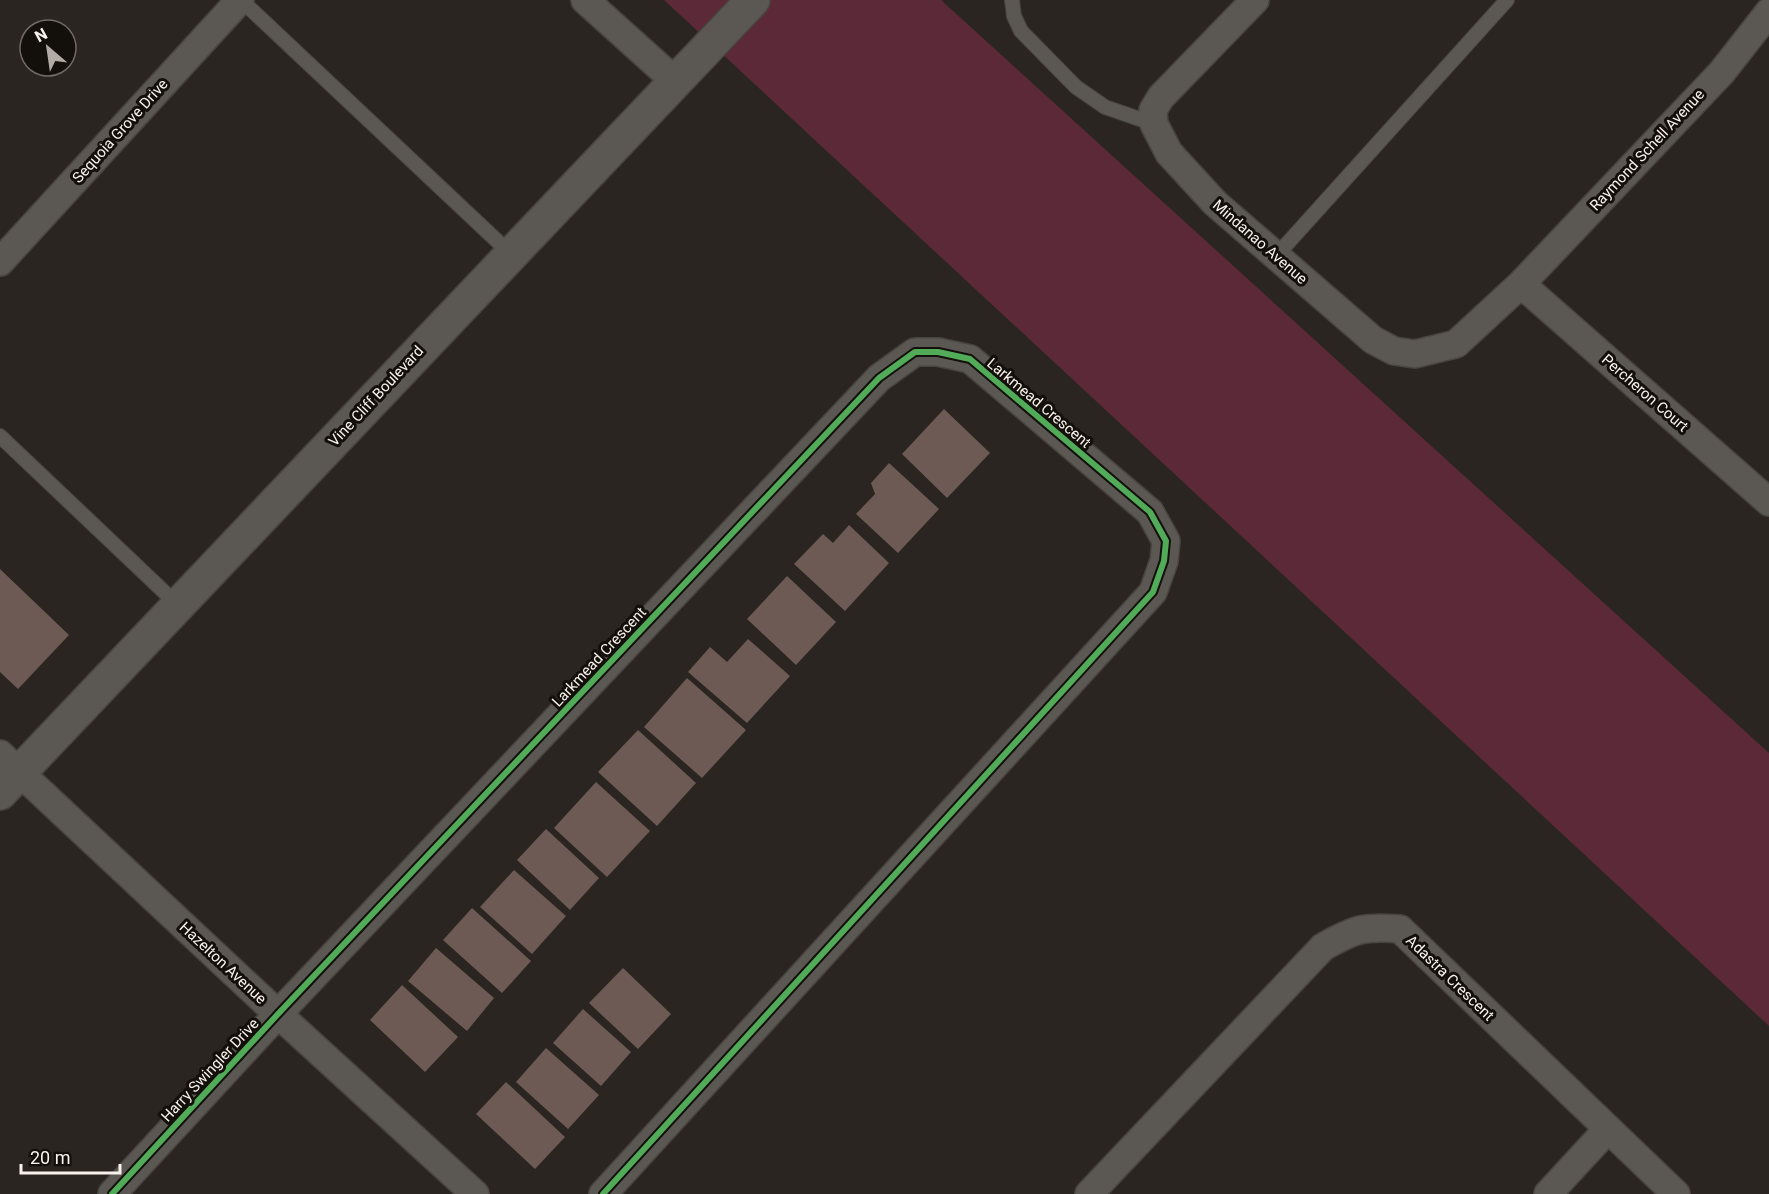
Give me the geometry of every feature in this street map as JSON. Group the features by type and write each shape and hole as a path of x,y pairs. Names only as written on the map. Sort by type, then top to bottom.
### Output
{"street":[{"name":"Sequoia Grove Drive","path":"0,262 240,0"},
{"path":"585,0 675,81"},
{"name":"Vine Cliff Boulevard","path":"7,773 179,606 753,0"},
{"path":"1154,124 1154,110 1161,97 1255,0"},
{"name":"Raymond Schell Avenue","path":"1521,284 1722,72 1769,12"},
{"name":"Mindanao Avenue","path":"1154,124 1160,141 1215,202 1373,340 1394,351 1415,354 1456,344 1521,284"},
{"name":"Percheron Court","path":"1521,284 1769,502"},
{"name":"Larkmead Crescent","path":"278,1014 879,378 915,352 938,352 969,359 1150,512 1166,541 1164,561 1153,592 603,1194"},
{"name":"Hazelton Avenue","path":"7,773 278,1014 475,1194"},
{"name":"Adastra Crescent","path":"1089,1194 1323,947 1350,931 1371,926 1400,929 1676,1194"},
{"name":"Harry Swingler Drive","path":"112,1194 278,1014"},
{"path":"1548,1194 1607,1130"}],"lane":[{"path":"240,0 511,254"},
{"path":"1012,0 1014,16 1021,31 1076,87 1105,107 1154,124"},
{"path":"1276,256 1507,0"},
{"path":"0,436 179,606"}],"shaded area":[{"path":"664,0 941,0 1769,753 1769,1026"}],"building":[{"path":"944,409 990,453 947,498 902,454"},
{"path":"889,463 939,509 898,553 856,514 875,494 871,483"},
{"path":"849,525 889,563 845,611 794,564 823,534 833,543"},
{"path":"0,569 69,635 18,689 0,672"},
{"path":"787,576 836,622 796,665 747,619"},
{"path":"748,639 790,676 747,723 688,672 710,647 727,662"},
{"path":"687,678 746,730 702,778 644,727"},
{"path":"638,730 696,783 657,826 598,772"},
{"path":"596,782 650,831 607,877 554,828"},
{"path":"546,829 599,878 570,910 517,860"},
{"path":"514,870 566,916 532,954 480,907"},
{"path":"472,908 531,961 502,993 443,940"},
{"path":"436,948 494,998 467,1031 408,981"},
{"path":"623,968 671,1014 638,1049 589,1003"},
{"path":"402,985 458,1037 425,1072 370,1020"},
{"path":"583,1009 631,1052 601,1086 553,1043"},
{"path":"546,1048 599,1095 568,1129 516,1082"},
{"path":"506,1082 565,1137 535,1169 476,1114"}],"cycle path":[{"path":"112,1194 278,1014 879,378 915,352 938,352 970,359 1150,512 1166,541 1164,561 1153,592 603,1194"}]}
